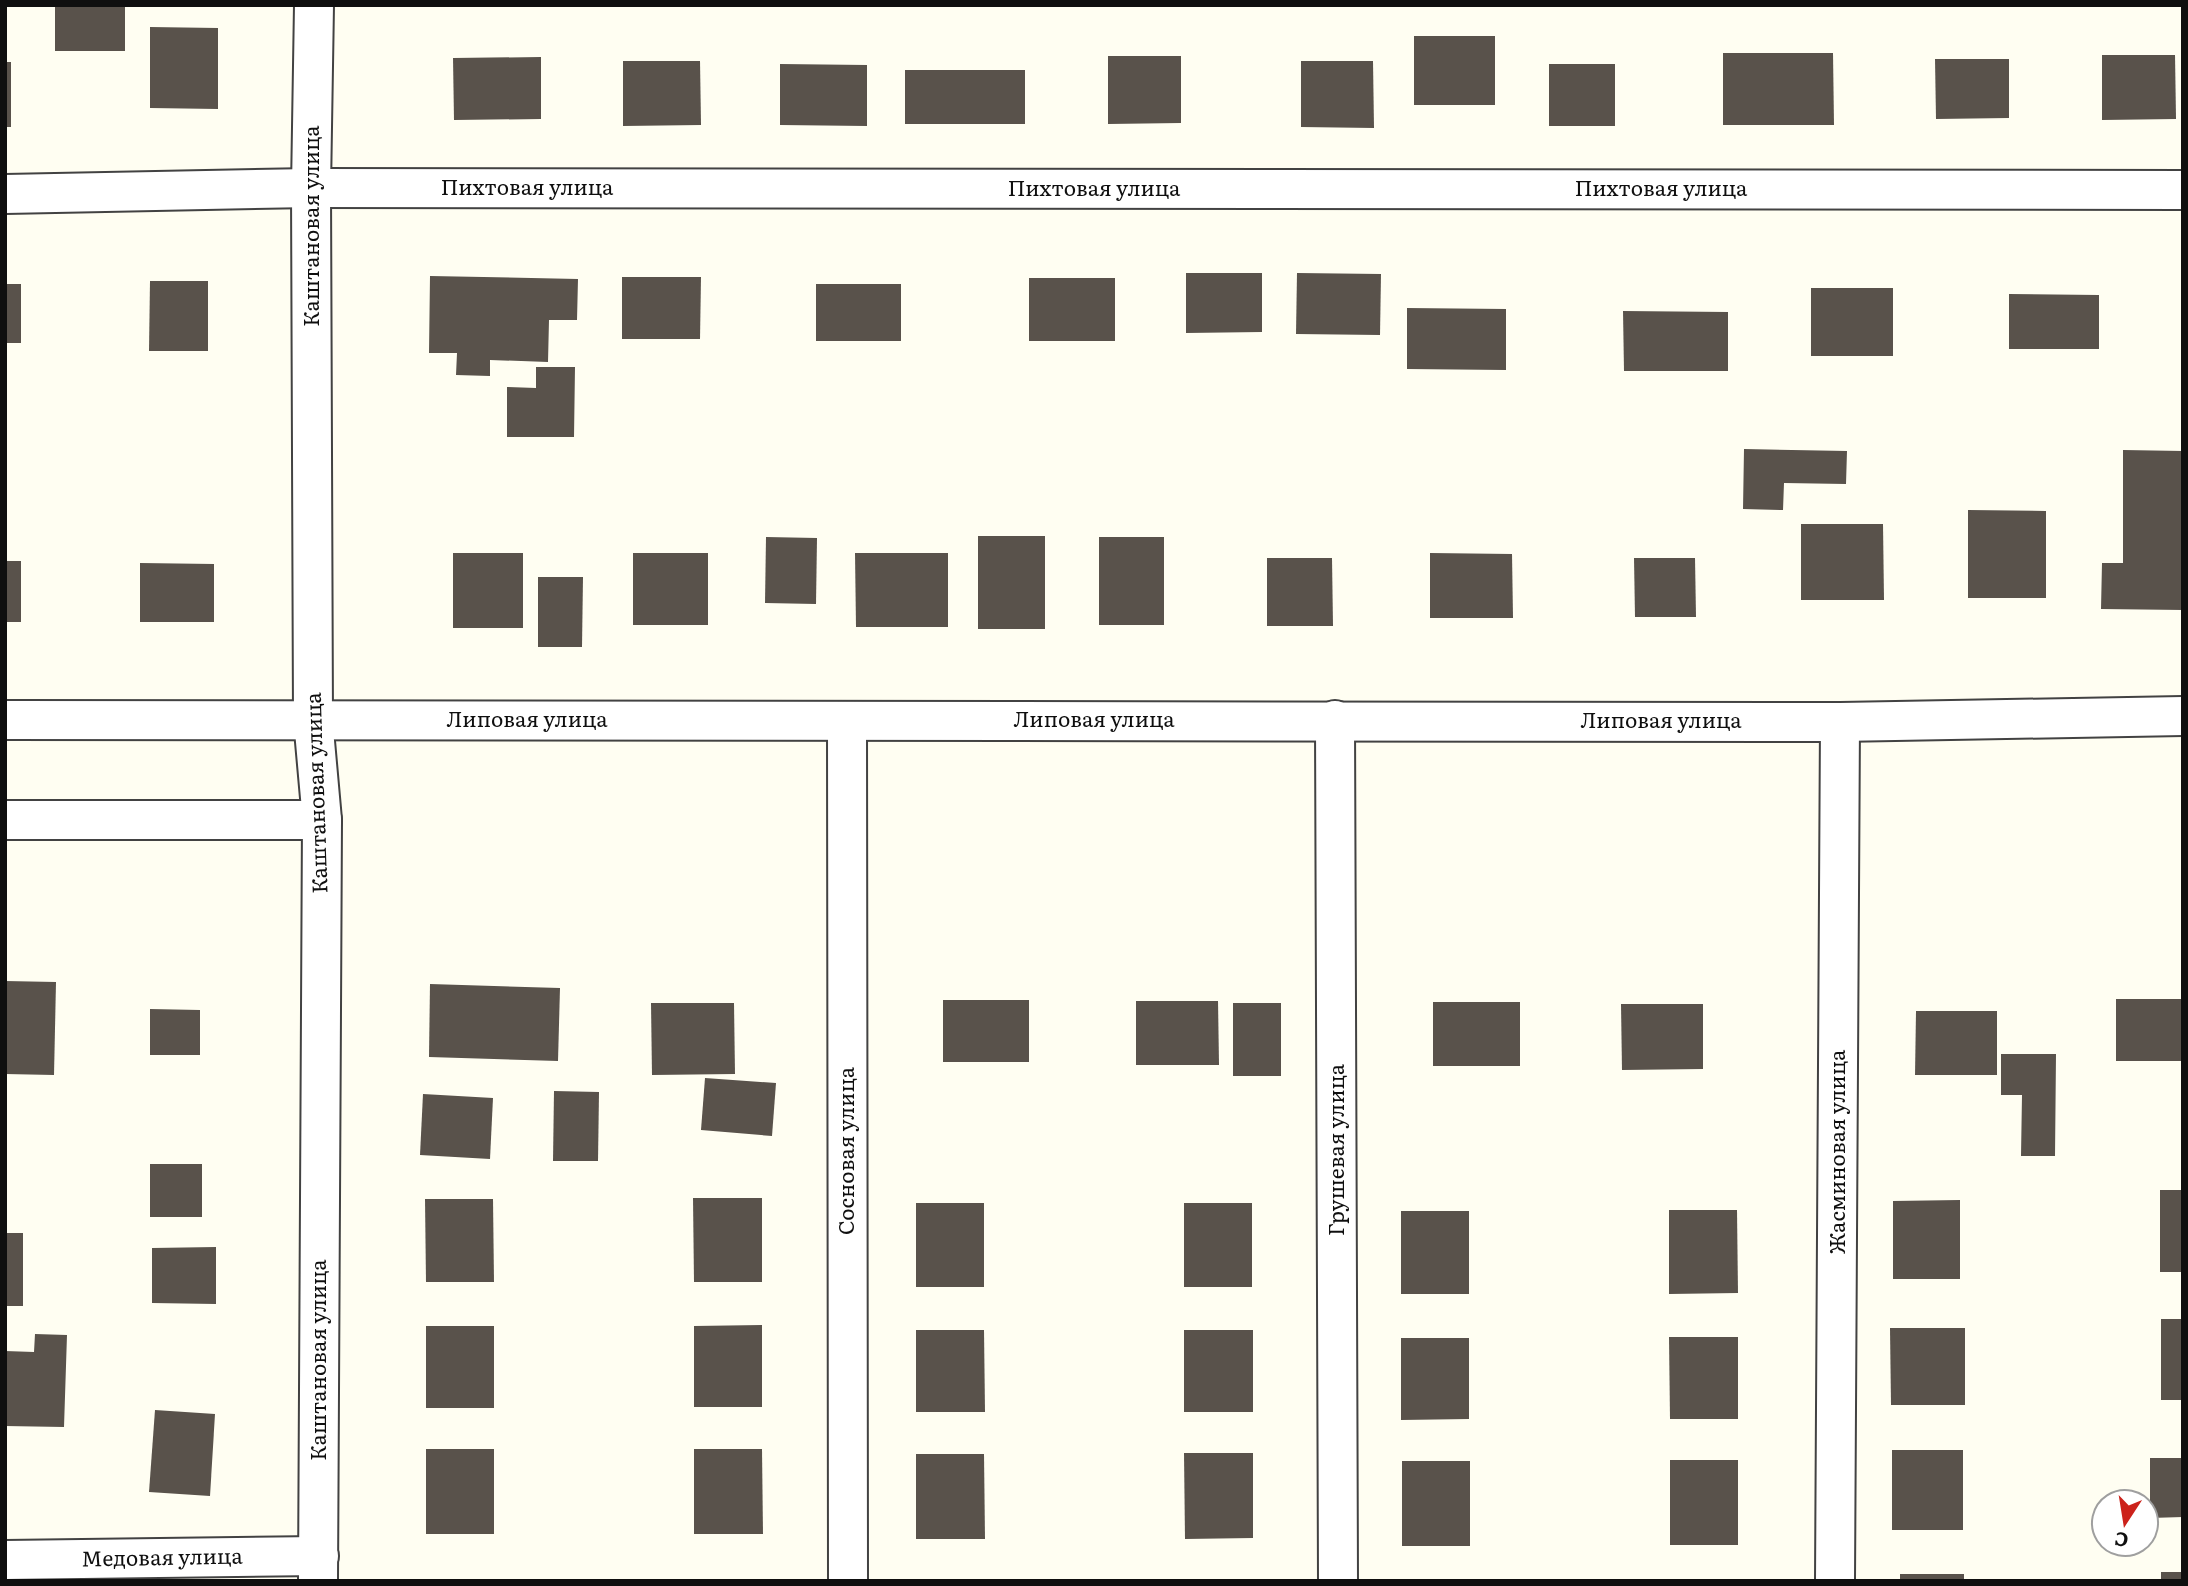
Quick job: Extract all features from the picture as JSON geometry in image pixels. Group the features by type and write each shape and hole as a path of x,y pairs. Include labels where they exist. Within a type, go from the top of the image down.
{"street":[{"name":"Каштановая улица","path":"314,5 311,188 313,719 322,820 318,1568"},
{"name":"Пихтовая улица","path":"5,194 311,188 2183,190"},
{"name":"Липовая улица","path":"5,720 1840,722 2183,716"},
{"name":"Грушевая улица","path":"1335,720 1338,1581"},
{"name":"Сосновая улица","path":"847,721 848,1581"},
{"name":"Жасминовая улица","path":"1835,1581 1840,722"},
{"path":"5,820 322,820"},
{"name":"Медовая улица","path":"5,1560 318,1568"}],"building":[{"path":"55,5 125,5 125,51 55,51"},
{"path":"150,27 218,28 218,109 150,108"},
{"path":"1414,36 1495,36 1495,105 1414,105"},
{"path":"1723,53 1833,53 1834,125 1723,125"},
{"path":"2102,55 2175,55 2176,119 2102,120"},
{"path":"1108,56 1181,56 1181,123 1108,124"},
{"path":"541,57 541,119 454,120 453,58"},
{"path":"1935,59 2009,59 2009,118 1936,119"},
{"path":"623,61 700,61 701,125 623,126"},
{"path":"1301,61 1373,61 1374,128 1301,127"},
{"path":"5,62 11,62 11,127 5,127"},
{"path":"780,64 867,65 867,126 780,125"},
{"path":"1549,64 1615,64 1615,126 1549,126"},
{"path":"905,70 1025,70 1025,124 905,124"},
{"path":"1186,273 1262,273 1262,332 1186,333"},
{"path":"1297,273 1381,274 1380,335 1296,334"},
{"path":"430,276 578,279 577,320 549,320 548,362 490,360 490,376 456,375 457,353 429,353"},
{"path":"622,277 701,277 700,339 622,339"},
{"path":"1029,278 1115,278 1115,341 1029,341"},
{"path":"150,281 208,281 208,351 149,351"},
{"path":"5,284 21,284 21,343 5,343"},
{"path":"816,284 901,284 901,341 816,341"},
{"path":"1811,288 1893,288 1893,356 1811,356"},
{"path":"2009,294 2099,295 2099,349 2009,349"},
{"path":"1407,308 1506,309 1506,370 1407,369"},
{"path":"1623,311 1728,312 1728,371 1624,371"},
{"path":"536,367 575,367 574,437 507,437 507,387 536,388"},
{"path":"1744,449 1847,451 1846,484 1784,483 1783,510 1743,509"},
{"path":"2123,450 2183,451 2183,610 2101,609 2102,563 2123,563"},
{"path":"1968,510 2046,511 2046,598 1968,598"},
{"path":"1801,524 1883,524 1884,600 1801,600"},
{"path":"978,536 1045,536 1045,629 978,629"},
{"path":"766,537 817,538 816,604 765,603"},
{"path":"1099,537 1164,537 1164,625 1099,625"},
{"path":"453,553 523,553 523,628 453,628"},
{"path":"633,553 708,553 708,625 633,625"},
{"path":"855,553 948,553 948,627 856,627"},
{"path":"1430,553 1512,554 1513,618 1430,618"},
{"path":"1267,558 1332,558 1333,626 1267,626"},
{"path":"1634,558 1695,558 1696,617 1635,617"},
{"path":"5,561 21,561 21,622 5,622"},
{"path":"140,563 214,564 214,622 140,622"},
{"path":"538,577 583,577 582,647 538,647"},
{"path":"5,981 56,982 54,1075 5,1074"},
{"path":"430,984 560,988 558,1061 429,1057"},
{"path":"2116,999 2183,999 2183,1061 2116,1061"},
{"path":"943,1000 1029,1000 1029,1062 943,1062"},
{"path":"1136,1001 1218,1001 1219,1065 1136,1065"},
{"path":"1433,1002 1520,1002 1520,1066 1433,1066"},
{"path":"651,1003 734,1003 735,1074 652,1075"},
{"path":"1233,1003 1281,1003 1281,1076 1233,1076"},
{"path":"1621,1004 1703,1004 1703,1069 1622,1070"},
{"path":"150,1009 200,1010 200,1055 150,1055"},
{"path":"1916,1011 1997,1011 1997,1075 1915,1075"},
{"path":"2001,1054 2056,1054 2055,1156 2021,1156 2022,1095 2001,1095"},
{"path":"705,1078 776,1083 772,1136 701,1130"},
{"path":"554,1091 599,1092 598,1161 553,1161"},
{"path":"423,1094 493,1098 490,1159 420,1155"},
{"path":"150,1164 202,1164 202,1217 150,1217"},
{"path":"2160,1190 2183,1190 2183,1272 2160,1272"},
{"path":"693,1198 762,1198 762,1282 694,1282"},
{"path":"425,1199 493,1199 494,1282 426,1282"},
{"path":"1960,1200 1960,1279 1893,1279 1893,1201"},
{"path":"916,1203 984,1203 984,1287 916,1287"},
{"path":"1184,1203 1252,1203 1252,1287 1184,1287"},
{"path":"1669,1210 1737,1210 1738,1293 1669,1294"},
{"path":"1401,1211 1469,1211 1469,1294 1401,1294"},
{"path":"5,1233 23,1233 23,1306 5,1306"},
{"path":"216,1247 216,1304 152,1303 152,1248"},
{"path":"2161,1319 2183,1319 2183,1400 2161,1400"},
{"path":"762,1325 762,1407 694,1407 694,1326"},
{"path":"426,1326 494,1326 494,1408 426,1408"},
{"path":"1890,1328 1965,1328 1965,1405 1891,1405"},
{"path":"916,1330 984,1330 985,1412 916,1412"},
{"path":"1184,1330 1253,1330 1253,1412 1184,1412"},
{"path":"35,1334 67,1335 64,1427 5,1426 5,1351 34,1352"},
{"path":"1669,1337 1738,1337 1738,1419 1670,1419"},
{"path":"1401,1338 1469,1338 1469,1419 1401,1420"},
{"path":"155,1410 215,1414 210,1496 149,1492"},
{"path":"426,1449 494,1449 494,1534 426,1534"},
{"path":"694,1449 762,1449 763,1534 694,1534"},
{"path":"1892,1450 1963,1450 1963,1530 1892,1530"},
{"path":"1184,1453 1253,1453 1253,1538 1185,1539"},
{"path":"916,1454 984,1454 985,1539 916,1539"},
{"path":"2150,1458 2183,1458 2183,1517 2160,1518 2160,1488 2150,1488"},
{"path":"1670,1460 1738,1460 1738,1545 1670,1545"},
{"path":"1402,1461 1470,1461 1470,1546 1402,1546"},
{"path":"2161,1572 2183,1572 2183,1581 2161,1581"},
{"path":"1900,1574 1964,1574 1964,1581 1900,1581"}]}
